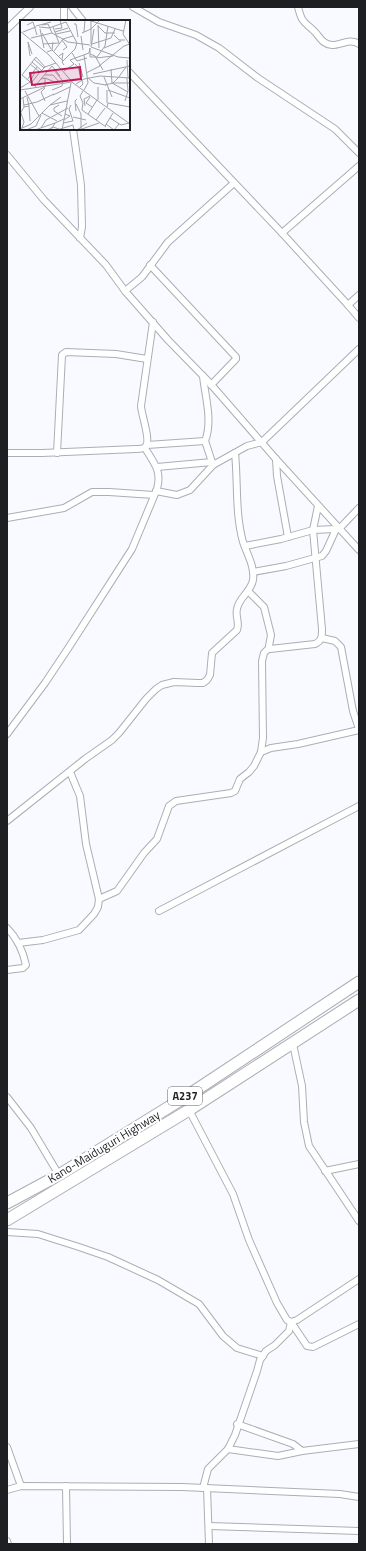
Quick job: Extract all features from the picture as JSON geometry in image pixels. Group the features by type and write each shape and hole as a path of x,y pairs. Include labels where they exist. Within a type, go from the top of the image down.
{"highway":[{"name":"Kano-Maiduguri Highway","path":"7,1203 59,1175 190,1094 359,982"},
{"name":"Kano-Maiduguri Highway","path":"7,1220 189,1110 359,1000"}],"street":[{"path":"7,29 30,7"},
{"path":"64,7 64,20"},
{"path":"72,7 82,20"},
{"path":"133,7 159,22 196,35 219,48 258,78 335,129 359,153"},
{"path":"298,7 301,18 306,25 326,44 333,45 351,42 359,44"},
{"path":"130,73 282,233 359,318"},
{"path":"73,130 81,185 82,227 80,238"},
{"path":"7,155 44,200 106,265 125,291 203,376 337,528 359,550"},
{"path":"282,233 359,166"},
{"path":"125,291 142,277 168,242 234,182"},
{"path":"150,265 236,357 211,385"},
{"path":"348,305 359,295"},
{"path":"7,734 45,683 132,549 155,493 159,481 157,467 146,447 146,429 141,406 153,322"},
{"path":"157,467 212,463 247,446 262,442 359,349"},
{"path":"57,453 62,355 66,352 93,353 147,359"},
{"path":"203,376 208,415 208,434 205,441 212,463"},
{"path":"7,453 57,453 136,449 205,441"},
{"path":"7,821 119,734 136,711 156,689 162,685 174,682 203,683 207,680 210,675 212,652 237,630 237,606 241,598 251,588 254,579 240,524 235,453"},
{"path":"276,460 277,476 288,536"},
{"path":"7,518 64,508 92,492 155,493 177,495 190,490 212,463"},
{"path":"269,648 274,649 315,644 322,638 313,530 318,506"},
{"path":"253,572 286,566 316,559 322,556 337,528 359,508"},
{"path":"245,546 313,530 337,528"},
{"path":"99,899 117,891 144,853 153,845 157,839 169,806 176,801 231,793 235,791 237,783 254,766 261,752 263,738 262,658 264,653 269,648 271,635 264,607 248,591"},
{"path":"261,752 271,748 298,744 359,730 353,711 341,647 335,641 322,638"},
{"path":"18,943 43,940 79,930 94,914 98,907 99,899 86,844 80,796 70,772"},
{"path":"159,911 359,806"},
{"path":"7,928 18,943 26,965 23,968 7,970"},
{"path":"293,1044 302,1086 304,1122 309,1146 359,1221"},
{"path":"7,1097 31,1128 59,1175"},
{"path":"189,1110 233,1194 249,1240 277,1303 287,1320 291,1322 307,1346 313,1347 359,1324"},
{"path":"325,1171 359,1164"},
{"path":"7,1232 38,1234 79,1246 108,1256 158,1280 199,1304 223,1336 237,1348 263,1356"},
{"path":"291,1322 297,1320 359,1279"},
{"path":"209,1544 209,1526 205,1488 208,1469 228,1449 235,1435 237,1424 260,1360 289,1331 291,1322"},
{"path":"237,1424 293,1444 302,1451"},
{"path":"228,1449 278,1456 302,1451 359,1444"},
{"path":"7,1447 21,1486"},
{"path":"7,1490 21,1486 205,1488 340,1494 359,1497"},
{"path":"66,1486 67,1544"},
{"path":"209,1526 359,1531"}]}
